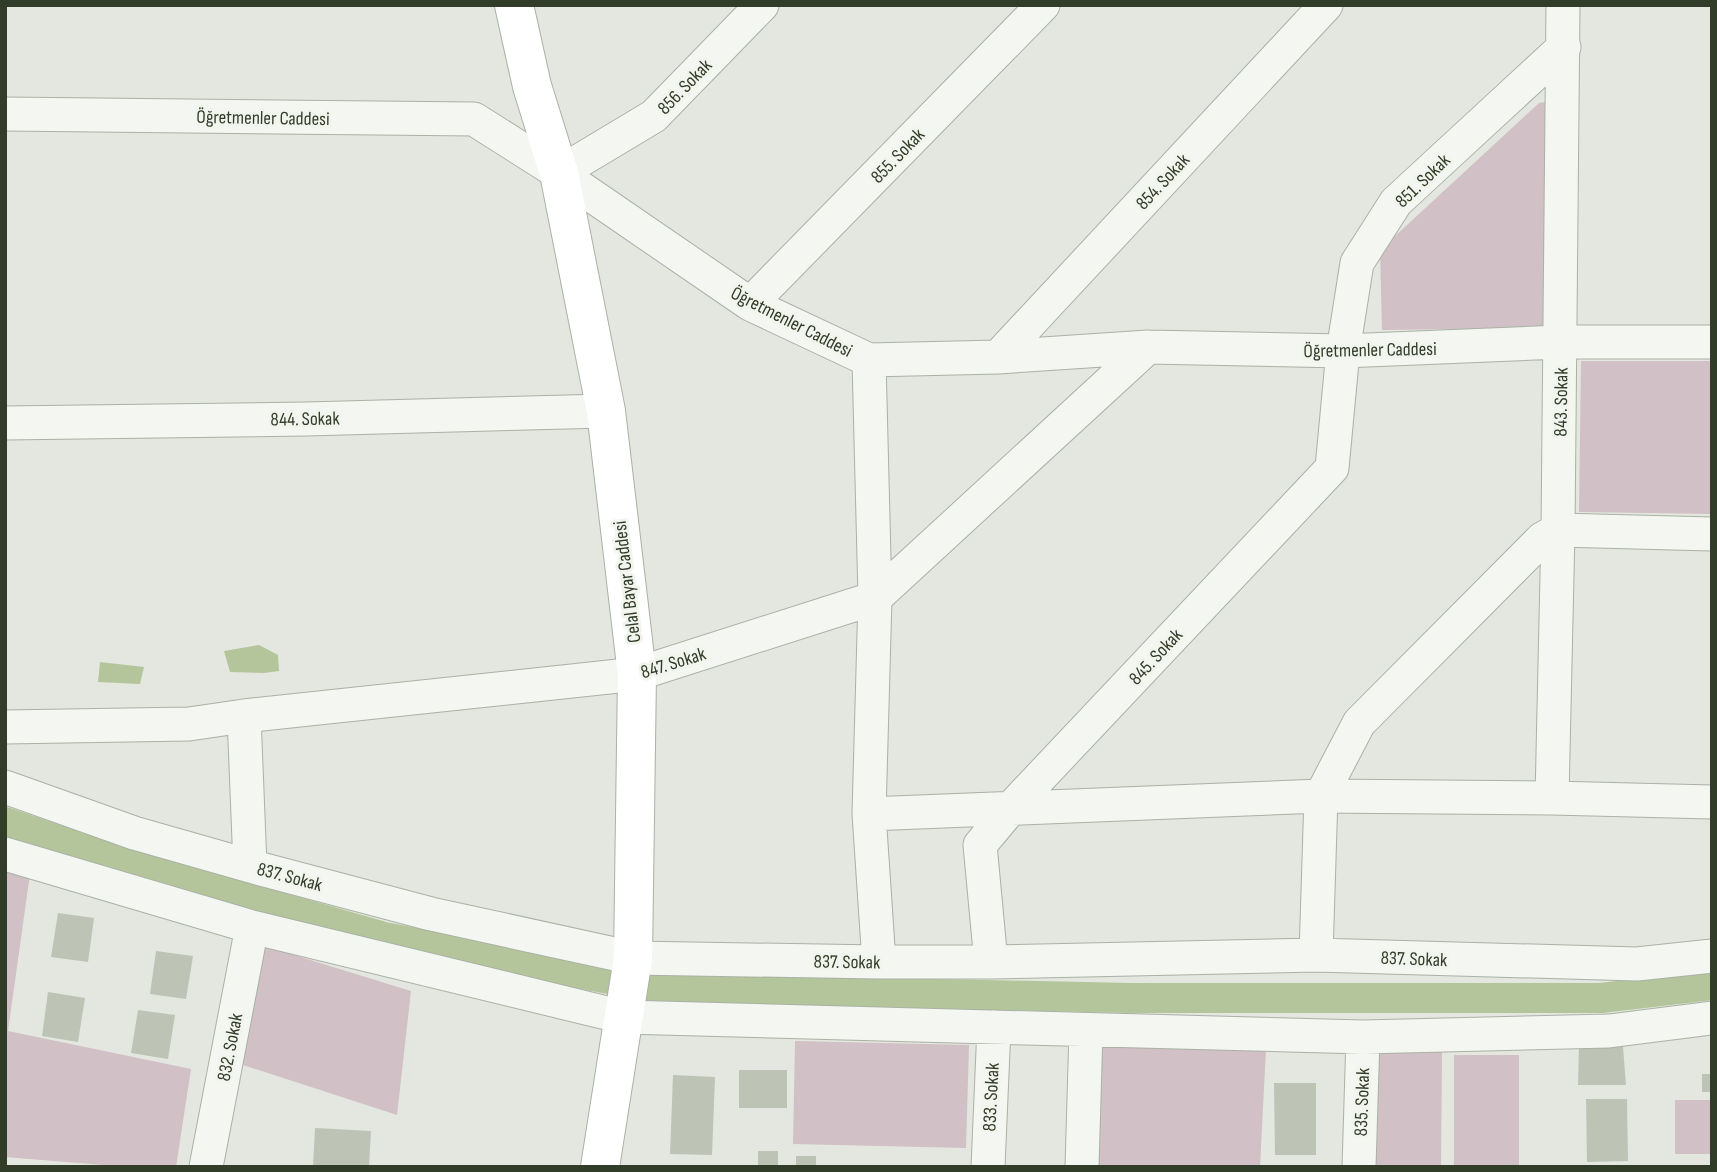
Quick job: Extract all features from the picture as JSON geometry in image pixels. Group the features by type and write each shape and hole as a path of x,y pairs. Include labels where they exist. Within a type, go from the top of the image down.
{"street":[{"name":"Celal Bayar Caddesi","path":"514,5 532,86 559,173 606,411 637,674 633,958 600,1167"},
{"name":"856. Sokak","path":"559,173 654,117 762,5"},
{"name":"855. Sokak","path":"750,304 1043,5"},
{"name":"854. Sokak","path":"998,357 1325,5"},
{"name":"843. Sokak","path":"1552,798 1558,530 1563,5"},
{"name":"851. Sokak","path":"1343,351 1357,264 1396,202 1564,47"},
{"name":"Öğretmenler Caddesi","path":"5,114 474,119 559,173 750,304 869,360 998,357 1148,347 1343,351 1560,342 1712,342"},
{"name":"847. Sokak","path":"5,727 190,724 637,674 875,598 1148,347"},
{"name":"845. Sokak","path":"992,962 980,845 1011,808 1332,468 1343,351"},
{"path":"869,360 875,598 869,814 879,962"},
{"name":"844. Sokak","path":"5,423 606,411"},
{"path":"1315,955 1321,796 1359,723 1542,539 1558,530 1712,534"},
{"path":"244,716 250,866"},
{"name":"837. Sokak","path":"5,787 134,833 250,866 431,914 633,958 992,962 1315,955 1637,964 1712,956"},
{"path":"869,814 1321,796 1712,802"},
{"path":"5,854 252,927 623,1017 1363,1037 1609,1031 1712,1018"},
{"name":"832. Sokak","path":"206,1167 252,927"},
{"name":"833. Sokak","path":"988,1167 994,1027"},
{"path":"1082,1167 1086,1030"},
{"name":"835. Sokak","path":"1359,1167 1363,1037"}],"shaded area":[{"path":"1557,100 1547,328 1382,330 1380,250 1539,103"},
{"path":"1581,361 1712,361 1712,514 1579,512"},
{"path":"259,645 278,655 279,671 230,672 224,651"},
{"path":"100,662 144,667 140,684 98,682"},
{"path":"5,866 30,874 8,1031 191,1069 176,1167 127,1167 5,1157"},
{"path":"265,946 411,991 397,1115 240,1064"},
{"path":"795,1041 969,1045 966,1148 793,1144"},
{"path":"1098,1041 1266,1049 1260,1167 1092,1167"},
{"path":"1377,1051 1442,1052 1441,1167 1376,1167"},
{"path":"1454,1055 1519,1055 1519,1167 1454,1167"},
{"path":"1675,1100 1712,1100 1712,1154 1675,1154"}],"building":[{"path":"58,913 94,918 88,962 51,957"},
{"path":"156,951 193,956 186,999 150,994"},
{"path":"48,992 85,998 78,1042 42,1036"},
{"path":"138,1010 175,1015 168,1059 131,1053"},
{"path":"1579,1045 1623,1047 1626,1085 1578,1085"},
{"path":"739,1070 787,1070 787,1108 739,1108"},
{"path":"1702,1074 1712,1074 1712,1092 1702,1092"},
{"path":"673,1075 715,1077 712,1155 670,1154"},
{"path":"1274,1083 1316,1083 1316,1155 1275,1155"},
{"path":"1586,1099 1627,1099 1628,1161 1587,1162"},
{"path":"315,1128 371,1131 369,1167 313,1167"},
{"path":"758,1151 778,1151 778,1167 758,1167"},
{"path":"796,1156 816,1156 816,1167 796,1167"}],"waterway":[{"path":"5,822 117,860 384,937 657,988 1130,998 1601,998 1712,985"}]}
